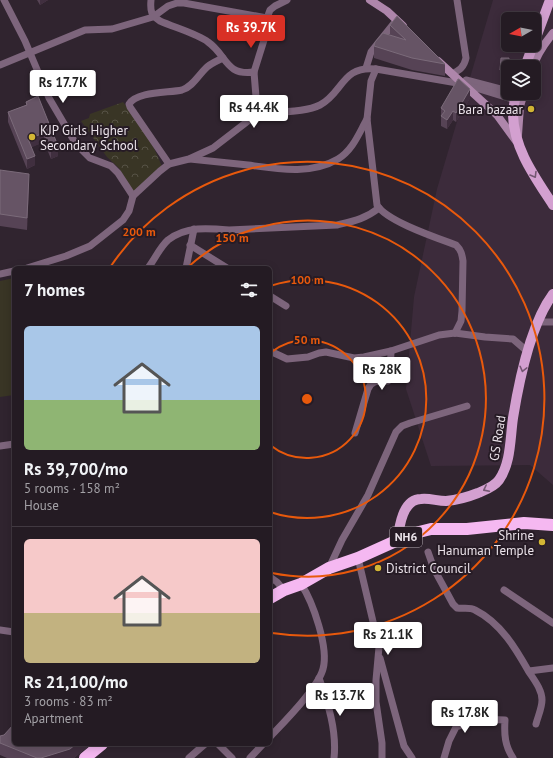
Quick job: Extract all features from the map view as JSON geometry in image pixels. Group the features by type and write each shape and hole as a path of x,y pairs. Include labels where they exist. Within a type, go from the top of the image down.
{"highway":[{"name":"NH6","path":"272,597 284,590 301,584 329,568 358,558 419,532 431,529 466,529 524,523 553,526"},
{"path":"85,758 100,746"}],"main road":[{"path":"541,25 550,0"},
{"path":"514,100 513,114 518,143 529,165 553,205"},
{"name":"GS Road","path":"398,540 399,524 409,504 414,500 456,500 488,488 498,482 506,468 518,387 533,333 553,294"}],"street":[{"path":"4,0 30,52 49,98 76,144 90,158 111,166 118,173 133,196"},
{"path":"151,0 150,11 153,17 209,42 235,70 246,73 254,72"},
{"path":"262,112 256,97 254,72 265,37 267,18 270,10 287,0"},
{"path":"370,0 397,20 412,34"},
{"path":"454,76 465,64 466,58 457,0"},
{"path":"0,66 85,30 112,29 153,17 168,6 177,3 267,18"},
{"path":"366,68 371,52 397,20"},
{"path":"535,60 545,43 553,34"},
{"path":"433,55 497,115 518,143"},
{"path":"170,164 129,104 131,101 144,95 185,89 199,78 205,69 223,58"},
{"path":"34,266 66,256 90,246 124,220 129,211 133,196 170,164 189,159 213,148 257,114 262,112 313,108 320,105 327,101 348,77 357,71 366,68 376,69 501,92"},
{"path":"376,69 371,82 367,119 375,198 378,208 384,214 460,248 463,261 462,310 461,321 455,333"},
{"path":"454,76 501,89"},
{"path":"518,143 520,106 522,100"},
{"path":"189,159 289,170 316,167 328,164 347,152 354,143 367,119"},
{"path":"149,266 168,240 178,234 194,229 214,228 229,230 332,225 353,222 364,218 378,208"},
{"path":"186,266 194,229"},
{"path":"190,245 224,266"},
{"path":"0,274 12,271"},
{"path":"272,297 286,306"},
{"path":"538,322 553,322"},
{"path":"272,352 288,358 298,359 326,352 354,358 364,357 391,351 439,335 455,333 513,339 528,352"},
{"path":"355,433 366,395 371,384 373,382 388,381 390,379 391,351"},
{"path":"329,568 342,540 368,495 396,432 402,426 410,423 467,406"},
{"path":"0,446 12,444"},
{"path":"428,552 434,569 453,604 460,609 470,608 475,610 495,625 510,640 523,660 539,688 542,700 542,707 536,724"},
{"path":"358,558 379,647 376,702 382,743 382,758"},
{"path":"272,578 284,590"},
{"path":"272,735 298,706 324,669 324,656 320,627 308,595 301,584"},
{"path":"504,590 553,623"},
{"path":"0,630 12,632"},
{"path":"379,654 404,746 412,758"},
{"path":"529,671 553,668"},
{"path":"319,678 324,690 334,732 336,744 334,758"},
{"path":"444,758 456,727 480,718 505,720 506,746 513,758"},
{"path":"189,758 203,746"},
{"path":"220,746 232,758"},
{"path":"250,758 261,746"}],"shaded area":[{"path":"493,0 553,0 553,485 530,465 431,466 406,389 414,297 437,189"}],"green space":[{"path":"123,102 150,141 162,167 133,192 119,168 107,157 81,121 89,118 90,114"},
{"path":"12,278 12,395 0,397 0,281"}],"building":[{"path":"397,16 445,64 412,58 374,46 375,42 383,33 406,40 390,25"},
{"path":"501,58 509,58 509,60 501,60 500,70"},
{"path":"458,79 470,89 456,113 453,111 447,120 441,116 445,111 441,108"},
{"path":"38,96 58,146 51,149 44,133 28,139 35,156 27,159 8,112 27,105 26,102"},
{"path":"0,170 29,174 27,218 0,214"},
{"path":"12,726 12,746 74,746 70,749 37,758 0,743 0,736 4,735"}],"place":[{"name":"Bara bazaar","path":"531,109"},
{"name":"KJP Girls Higher Secondary School","path":"32,137"},
{"name":"Shrine Hanuman Temple","path":"542,542"},
{"name":"District Council","path":"378,568"}]}
